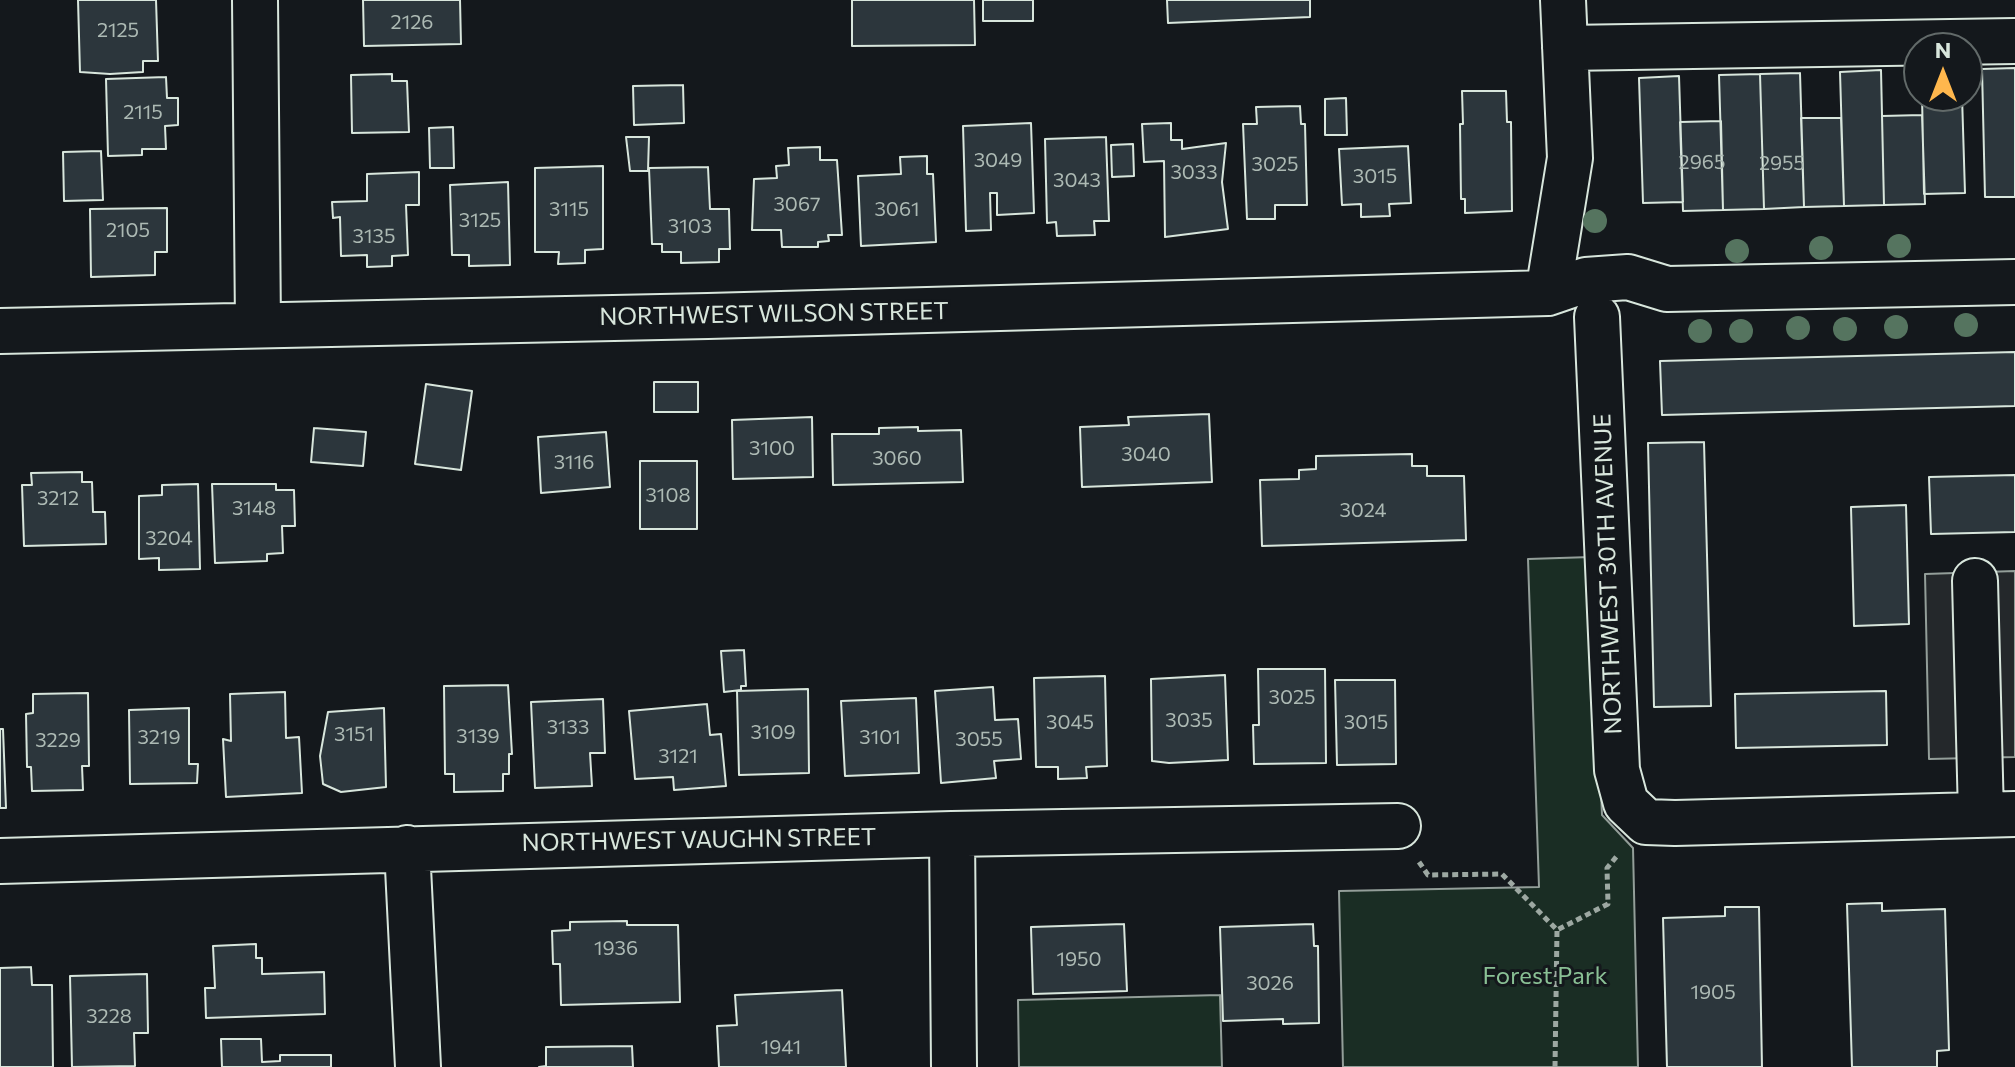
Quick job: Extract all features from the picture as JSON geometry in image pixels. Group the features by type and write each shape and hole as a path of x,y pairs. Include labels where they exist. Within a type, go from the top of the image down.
{"street":[{"path":"255,0 258,325"},
{"path":"1548,293 1570,158 1563,0"},
{"path":"1565,48 2015,41"},
{"name":"NORTHWEST WILSON STREET","path":"0,331 1548,293 1586,280 1628,277 1667,289 2015,282"},
{"path":"1597,317 1629,317 1667,289"},
{"name":"NORTHWEST WILSON STREET","path":"1548,293 1597,317"},
{"name":"NORTHWEST 30TH AVENUE","path":"1597,317 1617,770 1626,803 1646,822"},
{"path":"1646,822 1998,814 1975,581"},
{"name":"NORTHWEST VAUGHN STREET","path":"0,861 952,834 1398,826"},
{"path":"952,834 954,1067"},
{"path":"407,848 418,1067"}],"path":[{"path":"1557,930 1608,904 1607,868 1646,822"},
{"path":"1398,826 1428,875 1502,874 1557,930 1555,1067"}],"green space":[{"name":"Forest Park","path":"1591,557 1602,815 1633,848 1638,1067 1343,1067 1339,891 1539,887 1528,559"},
{"path":"1220,995 1222,1067 1019,1067 1018,1000"}],"shaded area":[{"path":"2015,571 2015,757 1929,759 1925,574"}],"building":[{"path":"78,0 156,0 158,61 143,61 143,72 80,72"},
{"path":"363,0 460,0 461,44 364,46"},
{"path":"852,0 974,0 975,45 852,46"},
{"path":"983,0 1033,0 1033,21 983,21"},
{"path":"1167,0 1310,0 1310,17 1168,23"},
{"path":"2015,68 2015,197 1985,197 1983,69"},
{"path":"1881,70 1884,205 1844,206 1840,72"},
{"path":"1800,73 1804,207 1764,209 1760,74"},
{"path":"392,74 392,81 407,81 409,132 352,133 351,75"},
{"path":"1760,74 1764,209 1723,210 1719,75"},
{"path":"1679,76 1683,202 1643,203 1639,78"},
{"path":"166,77 167,98 178,98 178,125 165,126 166,149 142,149 142,155 108,156 106,79"},
{"path":"683,85 684,123 634,125 633,86"},
{"path":"1462,91 1506,91 1507,122 1511,122 1512,211 1465,213 1465,199 1461,199"},
{"path":"1346,98 1347,135 1325,135 1325,99"},
{"path":"1300,106 1301,124 1305,124 1307,205 1275,205 1275,219 1247,219 1243,124 1257,124 1256,107"},
{"path":"1922,112 1962,112 1965,193 1924,194"},
{"path":"1922,115 1925,204 1884,205 1882,116"},
{"path":"1801,118 1841,118 1844,206 1804,207"},
{"path":"1721,121 1723,210 1683,211 1680,122"},
{"path":"1031,123 1034,213 997,215 997,193 990,193 991,230 966,231 963,126"},
{"path":"1171,123 1171,140 1182,140 1182,149 1226,143 1222,182 1228,229 1165,237 1164,161 1144,162 1142,124"},
{"path":"453,127 454,168 430,168 429,128"},
{"path":"626,137 649,137 648,171 630,171"},
{"path":"1106,137 1109,221 1094,221 1095,235 1057,236 1056,222 1047,223 1045,139"},
{"path":"1133,144 1134,176 1112,177 1111,145"},
{"path":"1408,146 1411,203 1389,204 1390,216 1361,217 1361,204 1342,205 1339,149"},
{"path":"820,147 820,160 837,160 842,235 828,235 829,241 818,242 818,247 782,247 781,230 752,230 754,179 777,178 776,166 789,165 788,148"},
{"path":"101,151 103,200 64,201 63,152"},
{"path":"927,156 927,174 933,174 936,242 861,246 858,176 901,174 900,157"},
{"path":"603,166 603,249 585,250 585,263 558,264 559,252 535,252 535,168"},
{"path":"708,167 710,209 729,209 730,249 719,249 719,262 681,263 681,252 662,252 662,244 652,244 649,168"},
{"path":"419,172 419,205 406,205 408,255 392,256 392,266 367,267 367,255 341,256 340,217 333,218 332,202 367,201 367,174"},
{"path":"508,182 510,265 469,266 469,255 452,255 450,185"},
{"path":"167,208 167,252 155,252 155,275 91,277 90,209"},
{"path":"2015,352 2015,406 1662,415 1660,361"},
{"path":"654,382 698,382 698,412 654,412"},
{"path":"426,384 472,391 461,470 415,464"},
{"path":"1209,414 1212,482 1082,487 1080,427 1129,425 1128,417"},
{"path":"812,417 813,477 733,479 732,420"},
{"path":"918,427 918,431 961,430 963,482 833,485 832,434 879,434 879,428"},
{"path":"314,428 366,432 363,466 311,462"},
{"path":"606,432 610,487 541,493 538,437"},
{"path":"1704,442 1711,706 1654,707 1648,443"},
{"path":"1412,454 1412,466 1427,466 1427,476 1464,476 1466,540 1262,546 1260,480 1299,479 1299,470 1316,469 1316,456"},
{"path":"640,461 697,461 697,529 640,529"},
{"path":"82,472 82,482 92,482 93,512 105,512 106,544 24,546 22,485 32,485 31,473"},
{"path":"2015,475 2015,532 1931,534 1929,477"},
{"path":"198,484 200,569 159,570 159,558 139,559 139,496 162,495 162,485"},
{"path":"212,484 276,484 276,490 294,490 295,526 282,526 283,553 267,554 267,561 215,563"},
{"path":"1906,505 1909,624 1854,626 1851,507"},
{"path":"744,650 746,686 741,686 741,690 724,692 721,651"},
{"path":"1258,669 1325,669 1326,763 1254,764 1253,725 1259,725"},
{"path":"1225,675 1228,760 1152,761 1151,679"},
{"path":"1105,676 1107,766 1086,767 1087,778 1058,779 1058,767 1036,767 1034,678"},
{"path":"1335,680 1395,680 1396,764 1337,765"},
{"path":"508,685 512,754 509,754 509,774 503,774 503,791 454,792 454,774 445,774 444,686"},
{"path":"993,687 995,720 1018,719 1021,759 994,761 996,778 941,783 935,691"},
{"path":"808,689 809,773 739,775 737,691"},
{"path":"1886,691 1887,745 1736,748 1735,694"},
{"path":"285,692 286,738 299,737 302,793 226,797 223,739 231,741 230,694"},
{"path":"88,693 89,766 82,766 83,790 32,791 31,767 27,767 26,714 33,713 33,694"},
{"path":"916,698 919,773 845,776 841,701"},
{"path":"603,699 605,753 590,753 592,786 535,788 531,702"},
{"path":"707,704 710,735 721,734 726,786 674,790 673,777 635,779 629,711"},
{"path":"189,708 189,764 198,764 197,783 130,784 129,710"},
{"path":"384,708 386,787 341,792 323,784 320,756 328,712"},
{"path":"0,729 3,729 6,808 0,808"},
{"path":"1882,903 1882,911 1945,909 1949,1050 1937,1051 1937,1067 1852,1067 1847,904"},
{"path":"1725,907 1759,907 1762,1067 1667,1067 1663,918 1725,916"},
{"path":"627,921 627,925 678,925 680,1002 561,1005 560,964 553,964 552,931 570,930 570,922"},
{"path":"1124,924 1127,991 1033,994 1031,927"},
{"path":"1313,924 1314,946 1318,946 1319,1023 1283,1024 1283,1019 1223,1021 1220,927"},
{"path":"256,944 256,958 262,958 262,974 324,972 325,1014 206,1018 205,988 215,988 213,946"},
{"path":"31,967 32,985 52,985 53,1067 0,1067 0,968"},
{"path":"147,974 148,1033 134,1033 135,1066 72,1067 70,976"},
{"path":"842,990 846,1067 719,1067 717,1026 737,1025 735,995"},
{"path":"221,1039 261,1039 262,1062 280,1061 280,1055 331,1055 331,1067 222,1067"},
{"path":"632,1046 633,1067 539,1067 546,1066 546,1047"}]}
